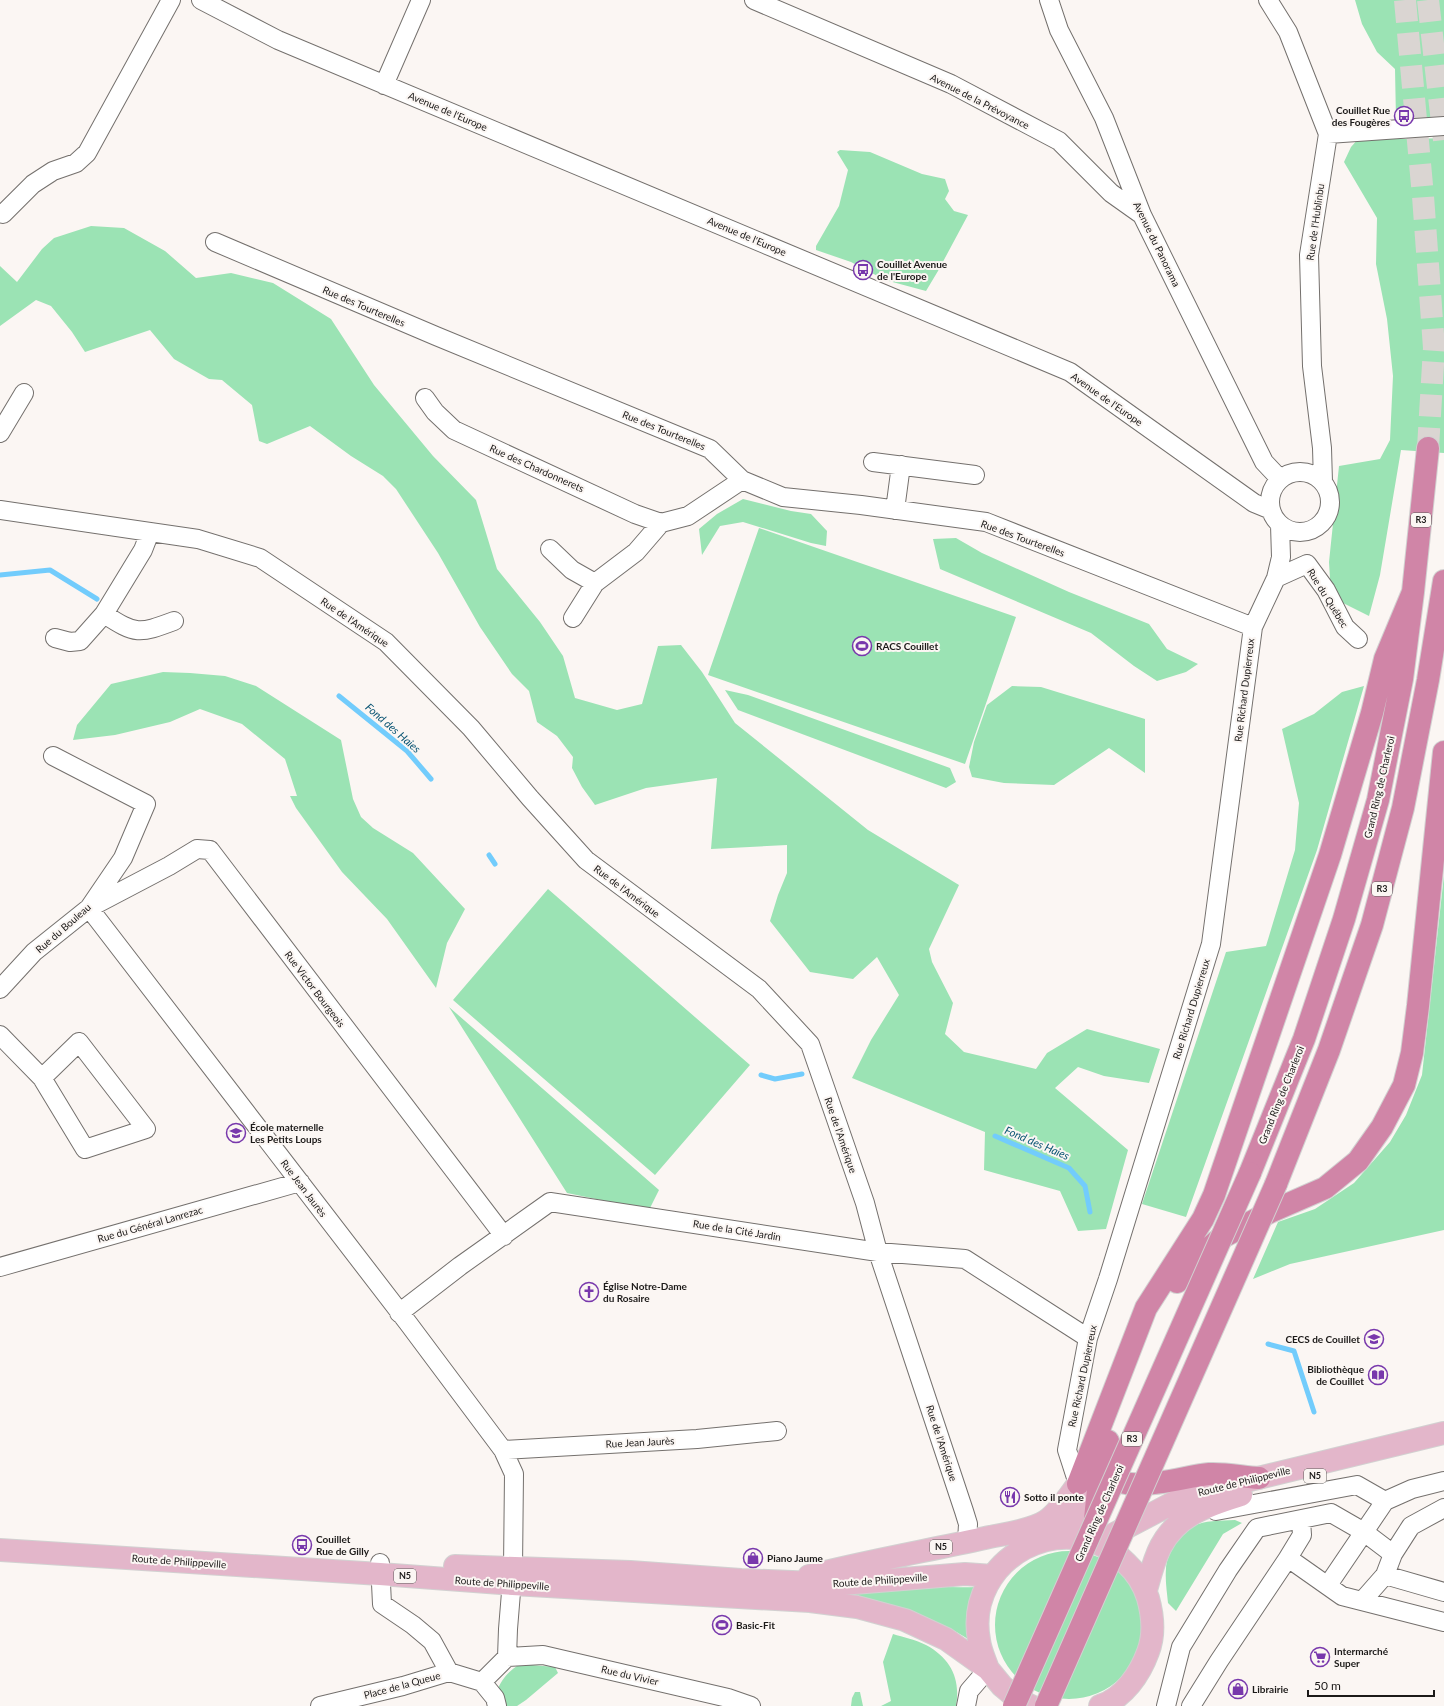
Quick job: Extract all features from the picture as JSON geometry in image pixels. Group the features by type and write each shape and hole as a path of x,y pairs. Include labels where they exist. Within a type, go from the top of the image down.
{"highway":[{"name":"Grand Ring de Charleroi","path":"1019,1705 1250,1172 1304,1039 1344,919 1378,800 1402,679 1413,592 1428,448"},
{"name":"R3","path":"1046,1706 1276,1184 1329,1050 1372,926 1403,808 1428,680 1444,582"},
{"path":"1078,1484 1146,1308 1199,1224 1214,1195 1330,855 1372,713 1385,659 1413,592"},
{"path":"1098,1544 1095,1512 1101,1460 1148,1332 1171,1290 1188,1266 1221,1238 1270,1212 1325,1188 1358,1161 1382,1127 1404,1085 1412,1053 1418,1006 1444,752"},
{"path":"1101,1460 1104,1469 1110,1476 1126,1484 1169,1481 1209,1474 1259,1478"}],"main road":[{"name":"Route de Philippeville","path":"1098,1544 1122,1529 1188,1495 1444,1433"},
{"name":"Route de Philippeville","path":"1146,1590 1160,1548 1166,1537 1189,1515 1218,1502 1241,1495 1444,1447"},
{"name":"N5","path":"788,1581 841,1568 1028,1528 1047,1520 1078,1484"},
{"path":"1028,1528 1056,1538 1074,1515 1078,1484"},
{"name":"Route de Philippeville","path":"988,1669 979,1640 978,1618 982,1596 993,1576 1012,1556 1036,1542 1056,1538 1080,1538 1098,1544 1119,1556 1135,1571 1146,1590 1153,1616 1152,1642 1142,1668 1127,1697 1100,1706"},
{"name":"Route de Philippeville","path":"0,1541 513,1576 802,1600 857,1607 905,1620 946,1639 988,1669 1019,1705"},
{"name":"Route de Philippeville","path":"0,1550 380,1568"},
{"name":"Route de Philippeville","path":"513,1576 630,1572 741,1580 841,1584 965,1574 993,1576"}],"street":[{"path":"3,214 33,184 53,171 76,163 87,153 171,0"},
{"name":"Avenue de l'Europe","path":"201,0 278,40 1070,372 1254,503 1271,510"},
{"path":"384,85 421,0"},
{"name":"Avenue de la Prévoyance","path":"754,0 950,84 1059,141 1111,193 1142,215"},
{"name":"Avenue du Panorama","path":"1049,0 1059,30 1104,118 1142,215 1264,462 1280,479"},
{"path":"1268,0 1288,32 1328,134 1444,126"},
{"name":"Rue de l'Hublinbu","path":"1323,482 1322,448 1312,366 1309,255 1328,134"},
{"name":"Rue des Tourterelles","path":"215,242 436,336 710,449 742,480 783,497 986,522 1252,627"},
{"path":"0,433 24,393"},
{"name":"Rue des Chardonnerets","path":"425,398 434,412 454,430 635,514 661,523"},
{"path":"873,462 975,475"},
{"path":"895,510 902,465"},
{"path":"1305,472 1316,476 1323,482 1329,492 1330,508 1328,515 1315,528 1304,532 1294,532 1280,525 1274,518 1271,510 1270,499 1272,489 1280,479 1288,474 1305,472"},
{"path":"573,618 595,583 636,552 661,523 688,516 742,480"},
{"name":"Rue de l'Amérique","path":"0,510 198,539 260,558 386,642 472,728 530,798 586,860 759,989 810,1044 865,1203 878,1252 964,1511 968,1524 967,1542"},
{"name":"Rue Richard Dupierreux","path":"1078,1484 1067,1450 1088,1338 1108,1279 1211,944 1252,627 1276,578 1281,557 1280,525"},
{"path":"55,638 70,642 80,641 104,614 143,550 150,532"},
{"path":"550,549 572,570 595,583"},
{"name":"Rue du Québec","path":"1276,578 1307,564 1326,590 1345,627 1358,639"},
{"path":"104,614 123,627 134,631 151,629 174,621"},
{"name":"Rue du Bouleau","path":"0,989 34,952 89,908 122,858 146,804 53,756"},
{"name":"Rue Victor Bourgeois","path":"89,908 170,866 197,849 210,850 504,1236"},
{"name":"Rue Jean Jaurès","path":"89,908 300,1182 503,1450 514,1474 513,1576"},
{"path":"0,1035 42,1078 85,1149 146,1129 79,1042 42,1078"},
{"name":"Rue du Général Lanrezac","path":"0,1267 300,1182"},
{"name":"Rue de la Cité Jardin","path":"399,1313 460,1266 550,1202 878,1252 965,1259 1088,1338"},
{"name":"Rue Jean Jaurès","path":"503,1450 697,1439 777,1432"},
{"path":"1189,1515 1254,1505 1358,1485 1385,1500"},
{"path":"1328,1585 1385,1500 1412,1489 1440,1487"},
{"path":"1363,1600 1385,1575 1392,1554 1411,1526 1444,1508"},
{"path":"1166,1706 1181,1647 1228,1570 1257,1528 1331,1513 1364,1532 1392,1554"},
{"path":"1191,1706 1302,1535 1301,1520"},
{"path":"1288,1558 1342,1596 1363,1600 1444,1622"},
{"name":"Place de la Queue","path":"380,1568 382,1604 413,1625 432,1641 449,1672"},
{"path":"1385,1575 1444,1592"},
{"path":"496,1706 495,1698 482,1682 507,1657 513,1576"},
{"name":"Rue du Vivier","path":"507,1657 543,1655 728,1698 751,1706"},
{"path":"966,1706 969,1691 988,1669"},
{"name":"Place de la Queue","path":"331,1705 449,1672 482,1682"}],"green space":[{"path":"1355,0 1444,0 1444,117 1396,120 1395,69 1377,52 1362,24"},
{"path":"1359,138 1444,138 1444,453 1401,450 1380,575 1369,616 1337,600 1330,579 1329,562 1339,466 1380,459 1390,440 1393,376 1387,319 1376,264 1377,218 1344,162 1351,147"},
{"path":"840,150 870,152 922,174 945,179 949,191 945,199 954,211 968,215 926,291 885,280 851,262 816,250 816,246 839,206 848,170 837,152"},
{"path":"91,226 124,228 165,251 196,278 231,273 273,283 331,319 374,385 433,456 476,500 497,569 540,622 563,656 575,698 617,710 642,704 658,646 681,645 702,672 735,723 868,830 959,885 929,949 932,962 953,1003 945,1034 964,1052 1036,1069 1047,1053 1087,1029 1160,1049 1149,1083 1104,1076 1078,1067 1055,1088 1128,1150 1106,1229 1078,1231 1060,1191 984,1170 985,1132 852,1078 871,1040 899,995 877,957 853,979 810,972 770,921 787,873 787,845 711,849 717,778 646,788 595,805 582,787 572,768 573,757 557,736 537,722 529,691 512,674 480,627 438,553 396,489 383,476 351,456 310,426 267,444 259,441 252,405 222,380 209,379 174,359 150,330 85,352 72,332 51,306 36,300 0,326 0,266 17,282 42,249 54,238"},
{"path":"743,499 791,511 811,514 827,531 826,546 811,543 743,522 720,526 702,555 699,529 717,514"},
{"name":"RACS Couillet","path":"759,528 1016,617 965,764 708,675"},
{"path":"956,538 982,553 1069,592 1149,624 1167,649 1198,664 1186,672 1157,681 1134,666 1091,633 940,569 933,539"},
{"path":"163,672 225,676 256,686 341,740 353,799 361,817 373,828 413,853 465,909 447,943 436,988 387,919 342,872 296,808 290,796 297,796 285,759 242,724 200,709 170,722 115,735 73,740 77,725 111,684"},
{"path":"1012,686 1041,687 1145,719 1145,773 1109,748 1054,785 1004,783 972,777 969,767 974,742 987,705"},
{"path":"1364,686 1317,850 1186,1217 1142,1204 1226,952 1266,946 1295,850 1299,803 1282,729 1314,714 1342,692"},
{"path":"725,690 748,695 950,768 956,782 946,788 738,710"},
{"path":"1444,875 1444,1230 1290,1264 1253,1279 1278,1222 1315,1209 1354,1183 1390,1142 1406,1115 1422,1075"},
{"path":"548,889 750,1065 655,1175 453,1000"},
{"path":"449,1007 659,1190 649,1210 567,1193"},
{"path":"1235,1520 1242,1523 1223,1534 1176,1611 1168,1603 1166,1586 1168,1557 1174,1546 1180,1537 1192,1527 1208,1522"},
{"path":"1076,1551 1097,1556 1110,1563 1126,1578 1138,1597 1142,1611 1142,1639 1138,1653 1131,1666 1116,1682 1110,1687 1091,1696 1076,1699 1062,1699 1041,1694 1028,1687 1007,1666 1000,1653 996,1639 995,1618 1000,1597 1007,1584 1028,1563 1041,1556 1055,1552"},
{"path":"978,1587 971,1641 957,1632 927,1618 897,1608 849,1596 864,1592 897,1588"},
{"path":"893,1634 926,1645 942,1656 952,1670 955,1678 957,1686 956,1706 881,1706 891,1701 883,1662"},
{"path":"520,1664 555,1667 558,1673 517,1706 507,1706 497,1691 506,1675"},
{"path":"855,1692 860,1692 863,1706 851,1706 852,1698"}],"waterway":[{"name":"Fond des Haies","path":"0,575 50,570 97,599"},
{"name":"Fond des Haies","path":"339,696 407,751 431,779"},
{"name":"Fond des Haies","path":"489,855 495,864"},
{"name":"Fond des Haies","path":"761,1075 775,1079 802,1074"},
{"name":"Fond des Haies","path":"995,1136 1069,1168 1085,1186 1090,1212"},
{"name":"Fond des Haies","path":"1268,1344 1294,1351 1314,1412"}],"tunnel":[{"path":"1405,0 1423,196 1434,348 1428,448"},
{"path":"1428,0 1444,140"}],"place":[{"name":"Couillet Rue des Fougères","path":"1404,116"},
{"name":"Couillet Avenue de l'Europe","path":"863,270"},
{"name":"RACS Couillet","path":"862,646"},
{"name":"École maternelle Les Petits Loups","path":"236,1133"},
{"name":"Église Notre-Dame du Rosaire","path":"589,1292"},
{"name":"CECS de Couillet","path":"1374,1339"},
{"name":"Bibliothèque de Couillet","path":"1378,1375"},
{"name":"Sotto il ponte","path":"1010,1497"},
{"name":"Couillet Rue de Gilly","path":"302,1545"},
{"name":"Piano Jaume","path":"753,1558"},
{"name":"Basic-Fit","path":"722,1625"},
{"name":"Intermarché Super","path":"1320,1657"},
{"name":"Librairie","path":"1238,1689"}]}
